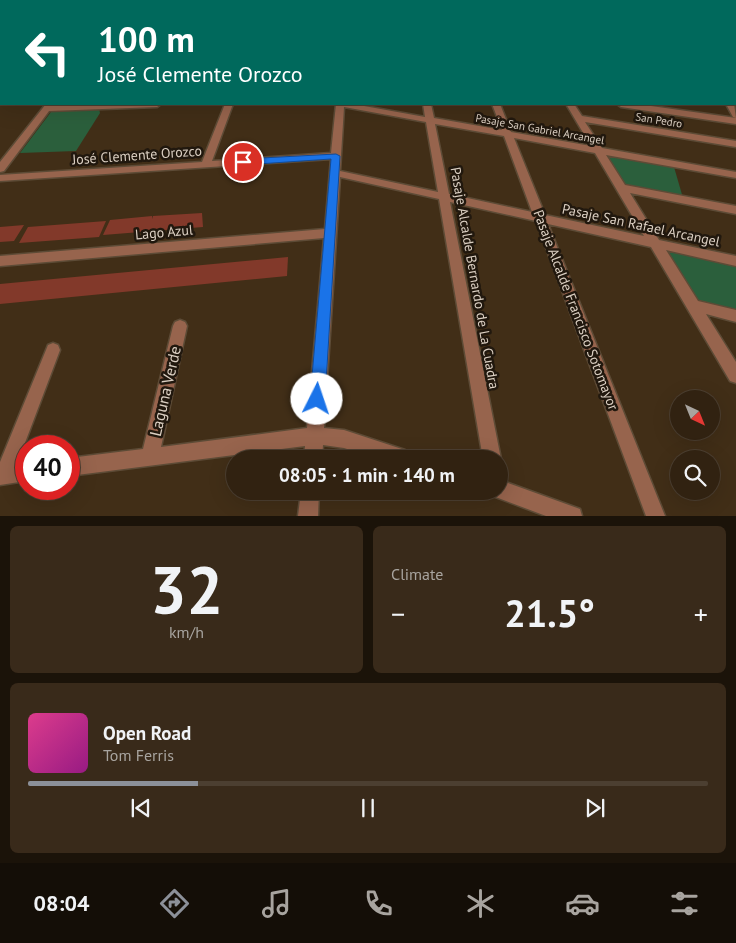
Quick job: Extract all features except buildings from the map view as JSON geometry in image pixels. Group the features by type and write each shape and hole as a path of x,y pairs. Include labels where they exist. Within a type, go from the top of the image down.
{"street":[{"path":"27,0 38,0"},
{"path":"0,169 48,106 102,105"},
{"path":"206,164 229,105"},
{"path":"314,450 340,105"},
{"name":"Pasaje San Gabriel Arcangel","path":"346,105 736,175"},
{"name":"Pasaje Alcalde Bernardo de La Cuadra","path":"427,105 490,450"},
{"name":"Pasaje Alcalde Francisco Sotomayor","path":"496,105 656,516"},
{"path":"571,105 653,243 736,376"},
{"path":"628,105 736,121"},
{"name":"San Pedro","path":"579,118 736,144"},
{"name":"José Clemente Orozco","path":"0,178 336,156"},
{"name":"Pasaje San Rafael Arcangel","path":"335,173 736,261"},
{"path":"621,188 736,210"},
{"name":"Lago Azul","path":"0,261 330,233"},
{"path":"692,305 736,316"},
{"name":"Laguna Verde","path":"150,457 180,326"},
{"path":"15,473 2,475 53,350"},
{"path":"80,466 315,436 344,439 378,450"},
{"path":"508,492 572,516"},
{"path":"308,516 309,500"}],"green space":[{"path":"56,105 98,105 100,113 76,151 20,153"},
{"path":"606,155 674,167 683,198 627,187"},
{"path":"653,243 736,261 736,316 692,305"}],"route":[{"path":"243,162 336,156 317,399"}]}
